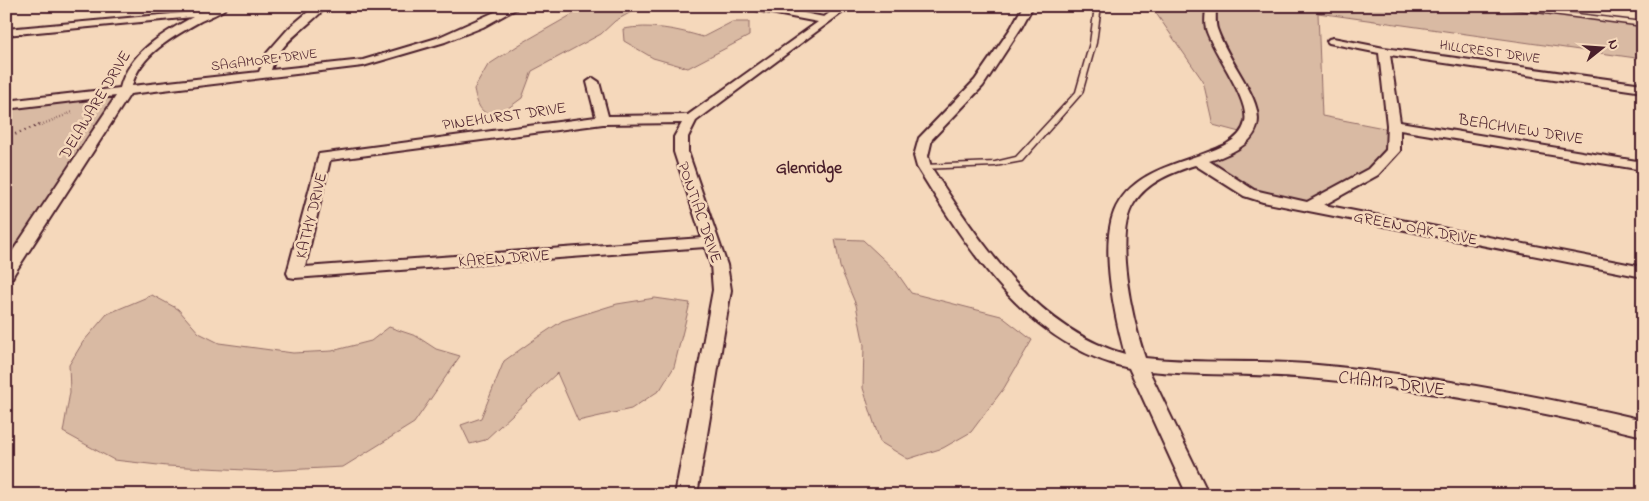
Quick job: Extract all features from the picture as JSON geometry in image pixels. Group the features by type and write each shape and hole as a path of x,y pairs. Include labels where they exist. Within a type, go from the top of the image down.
{"street":[{"path":"264,75 268,60 287,37 305,18 322,6"},
{"name":"SAGAMORE DRIVE","path":"6,105 362,63 401,55 445,40 492,20 516,6"},
{"path":"750,6 826,20"},
{"name":"PONTIAC DRIVE","path":"686,495 722,290 720,265 681,152 681,137 691,119 846,6"},
{"path":"924,167 921,156 926,138 979,83 1016,28 1028,6"},
{"path":"1198,495 1168,437 1137,365 1121,296 1116,251 1117,226 1125,204 1141,185 1170,169 1220,154 1236,146 1248,134 1253,113 1211,28 1209,17 1211,6"},
{"path":"6,32 217,9"},
{"name":"DELAWARE DRIVE","path":"6,274 125,91 130,73 143,56 182,27 217,9"},
{"name":"HILLCREST DRIVE","path":"1333,42 1643,88"},
{"path":"1311,206 1373,172 1393,151 1394,125 1384,51"},
{"path":"593,82 603,120"},
{"name":"PINEHURST DRIVE","path":"324,157 603,120 691,119"},
{"name":"BEACHVIEW DRIVE","path":"1394,125 1643,166"},
{"name":"KATHY DRIVE","path":"295,273 324,157"},
{"name":"GREEN OAK DRIVE","path":"1198,160 1249,193 1268,199 1643,272"},
{"name":"CHAMP DRIVE","path":"924,167 960,223 1024,301 1052,325 1103,354 1137,365 1306,371 1430,385 1643,428"},
{"name":"KAREN DRIVE","path":"295,273 712,242"}],"lane":[{"path":"924,167 995,164 1019,160 1080,93 1093,43 1098,6"},
{"path":"1494,6 1643,24"}],"path":[{"path":"6,138 79,110"}],"shaded area":[{"path":"587,6 642,6 615,21 601,34 532,71 522,98 507,109 502,118 485,113 479,106 474,89 488,65"},
{"path":"1151,6 1495,6 1643,24 1643,59 1318,13 1322,116 1394,130 1393,151 1373,172 1311,206 1268,199 1197,160 1247,134 1213,125 1203,81"},
{"path":"732,22 749,22 749,36 688,68 653,58 624,41 623,29 663,28 703,37"},
{"path":"125,91 6,274 6,105"},
{"path":"835,239 863,240 895,270 911,293 1001,316 1032,340 1004,388 971,432 943,448 908,459 880,442 863,388 864,345 856,305 840,267"},
{"path":"152,295 178,309 199,333 219,343 293,353 332,351 371,341 389,327 416,336 436,349 460,356 414,423 343,467 265,471 167,466 114,460 63,432 70,392 69,365 83,342 107,314"},
{"path":"655,298 690,303 674,367 660,390 631,409 578,421 557,373 485,440 470,444 461,425 481,418 504,361 562,321 617,304"}],"district":[{"name":"Glenridge","path":"809,167"}]}
